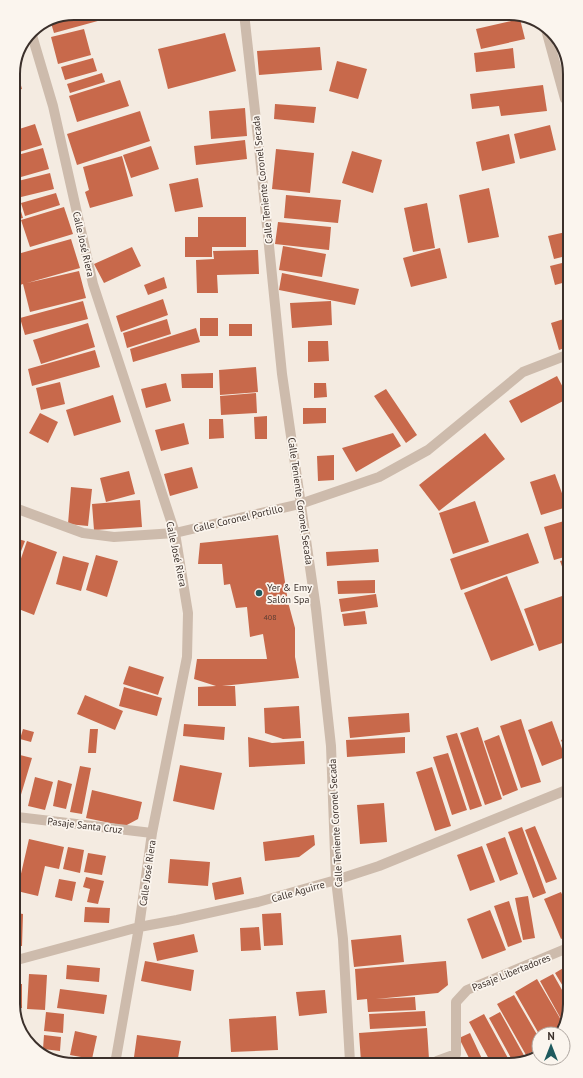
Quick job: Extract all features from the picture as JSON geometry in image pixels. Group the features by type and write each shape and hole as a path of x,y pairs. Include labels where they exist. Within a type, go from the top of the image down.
{"street":[{"name":"Calle Teniente Coronel Secada","path":"245,20 260,147 282,374 316,609 331,746 336,880 342,939 350,1058"},
{"path":"548,36 563,89"},
{"name":"Calle José Riera","path":"33,39 53,106 93,284 175,533 188,613 187,657 152,833 139,928 116,1058"},
{"name":"Calle Coronel Portillo","path":"20,510 83,533 114,537 175,533 300,504 379,477 428,450 523,372 563,357"},
{"name":"Calle Aguirre","path":"20,959 139,928 258,902 336,880 379,866 563,791"},
{"name":"Pasaje Santa Cruz","path":"20,817 152,833"},
{"name":"Pasaje Libertadores","path":"445,1058 456,1054 456,1002 467,990 563,950"}],"building":[{"path":"101,20 54,33 52,25 64,21"},
{"path":"514,20 519,21 521,21 525,39 481,49 476,29"},
{"path":"84,29 91,55 58,64 51,37"},
{"path":"225,33 236,71 168,89 158,49"},
{"path":"320,47 322,70 259,75 257,51"},
{"path":"513,48 515,68 476,72 474,53"},
{"path":"93,58 97,71 65,80 61,67"},
{"path":"337,61 367,69 358,99 329,91"},
{"path":"102,73 105,82 70,93 67,84"},
{"path":"120,80 129,106 77,122 69,96"},
{"path":"543,85 547,111 501,116 499,106 472,109 470,94"},
{"path":"275,104 316,107 314,123 274,119"},
{"path":"245,108 247,136 211,139 209,111"},
{"path":"140,111 150,141 77,165 67,134"},
{"path":"35,124 42,145 20,152 20,129"},
{"path":"550,125 556,150 520,159 514,134"},
{"path":"509,134 515,163 482,171 476,142"},
{"path":"245,140 247,159 196,165 194,146"},
{"path":"151,146 159,169 131,178 123,155"},
{"path":"43,148 49,169 20,177 20,154"},
{"path":"276,149 314,153 310,193 272,189"},
{"path":"352,151 382,160 373,193 342,183"},
{"path":"122,156 133,196 90,208 85,192 89,190 83,167"},
{"path":"50,173 54,189 20,197 20,180"},
{"path":"198,178 203,207 175,212 169,184"},
{"path":"489,188 499,237 468,243 459,195"},
{"path":"56,193 60,205 25,216 21,203"},
{"path":"286,195 341,200 338,223 284,218"},
{"path":"427,203 435,248 413,252 404,208"},
{"path":"64,207 73,234 30,247 21,220"},
{"path":"20,208 23,218 20,219"},
{"path":"198,217 246,217 246,247 212,247 212,257 185,257 185,237 198,237"},
{"path":"278,222 331,227 329,250 275,244"},
{"path":"563,233 563,257 554,259 548,236"},
{"path":"71,239 80,268 27,283 79,271 86,298 30,312 23,284 20,285 20,253"},
{"path":"283,246 326,254 322,277 279,270"},
{"path":"132,247 141,266 104,283 94,264"},
{"path":"440,248 447,278 411,287 403,258"},
{"path":"258,250 259,274 217,275 218,293 197,293 196,260 214,259 213,251"},
{"path":"563,263 563,283 555,285 550,266"},
{"path":"282,273 359,289 355,305 279,290"},
{"path":"164,277 167,288 148,295 144,285"},
{"path":"163,299 168,315 121,332 116,316"},
{"path":"83,301 88,319 25,335 20,318"},
{"path":"331,301 332,325 292,328 290,303"},
{"path":"200,318 218,318 218,336 200,336"},
{"path":"167,319 171,334 127,348 123,333"},
{"path":"563,319 563,348 559,350 551,323"},
{"path":"88,323 95,347 41,364 33,340"},
{"path":"229,324 252,324 252,336 229,336"},
{"path":"196,328 200,342 133,362 130,349"},
{"path":"308,341 328,341 329,361 308,362"},
{"path":"95,350 100,367 32,386 28,369"},
{"path":"256,367 258,392 220,395 219,370"},
{"path":"213,373 213,388 182,388 181,374"},
{"path":"557,376 563,387 563,401 521,423 509,401"},
{"path":"60,382 65,404 41,410 36,388"},
{"path":"166,383 171,401 146,408 141,389"},
{"path":"314,383 326,383 327,397 314,398"},
{"path":"386,389 417,435 406,443 374,396"},
{"path":"256,393 257,413 221,415 220,396"},
{"path":"113,395 121,422 74,436 66,410"},
{"path":"303,408 326,408 326,423 303,424"},
{"path":"40,413 58,422 48,443 29,433"},
{"path":"267,416 267,439 255,439 254,417"},
{"path":"209,419 223,419 224,438 209,439"},
{"path":"184,423 189,444 161,451 155,430"},
{"path":"393,433 401,446 356,472 342,448"},
{"path":"485,433 505,459 439,511 419,485"},
{"path":"334,455 334,480 318,481 317,456"},
{"path":"192,467 198,488 170,496 164,474"},
{"path":"129,471 135,494 106,502 100,478"},
{"path":"555,474 563,496 563,508 541,515 530,482"},
{"path":"71,487 92,489 88,526 68,524"},
{"path":"140,500 142,527 94,530 92,504"},
{"path":"475,501 489,542 453,554 439,513"},
{"path":"563,521 563,557 554,560 544,527"},
{"path":"528,533 539,563 461,590 450,559"},
{"path":"278,535 288,602 295,628 295,657 299,678 222,686 235,686 236,706 198,706 198,687 216,686 194,679 197,659 267,659 263,634 250,637 247,607 236,608 230,584 224,585 222,564 198,564 200,543"},
{"path":"20,540 25,541 20,554"},
{"path":"27,541 57,552 34,615 20,610 20,561"},
{"path":"378,549 379,562 327,566 326,552"},
{"path":"96,555 118,561 107,597 86,590"},
{"path":"63,556 89,563 81,591 56,584"},
{"path":"563,560 563,569 560,561"},
{"path":"507,576 534,645 491,661 464,593"},
{"path":"375,580 375,593 338,594 337,581"},
{"path":"376,594 378,607 341,612 339,599"},
{"path":"563,596 563,643 539,651 524,609"},
{"path":"365,611 367,624 344,626 342,614"},
{"path":"129,666 164,677 158,695 123,684"},
{"path":"124,687 162,698 157,716 119,706"},
{"path":"85,695 123,711 115,730 77,714"},
{"path":"299,706 301,738 283,739 265,733 264,708"},
{"path":"409,713 410,732 350,738 348,717"},
{"path":"521,719 541,782 521,788 500,726"},
{"path":"552,721 563,751 563,758 542,766 528,730"},
{"path":"184,724 225,727 224,740 183,736"},
{"path":"478,727 502,799 485,805 460,733"},
{"path":"23,729 34,732 31,742 20,739"},
{"path":"90,729 98,729 96,753 88,753"},
{"path":"457,733 482,806 470,810 446,736"},
{"path":"499,735 518,790 503,796 484,741"},
{"path":"248,737 272,743 304,741 305,764 249,767"},
{"path":"405,737 405,753 347,757 346,740"},
{"path":"448,753 467,810 452,815 433,757"},
{"path":"20,755 32,758 20,798"},
{"path":"180,765 222,773 214,810 173,801"},
{"path":"80,766 91,768 82,814 70,812"},
{"path":"432,767 451,826 435,831 416,772"},
{"path":"35,777 53,782 45,810 28,806"},
{"path":"58,780 72,784 66,809 53,806"},
{"path":"92,790 142,802 138,819 125,826 86,818"},
{"path":"384,803 387,842 360,844 357,805"},
{"path":"535,826 557,879 546,883 525,830"},
{"path":"522,827 546,893 533,898 508,832"},
{"path":"314,835 315,845 299,857 265,861 263,842"},
{"path":"505,837 518,874 500,881 486,844"},
{"path":"29,839 64,847 59,869 45,866 38,896 20,892 20,878"},
{"path":"482,846 495,882 470,891 457,855"},
{"path":"68,847 84,850 80,873 63,869"},
{"path":"88,853 106,856 102,875 84,872"},
{"path":"170,859 210,862 208,886 168,883"},
{"path":"86,877 104,881 98,904 87,902 90,889 83,887"},
{"path":"241,877 244,894 215,900 212,883"},
{"path":"59,879 76,882 72,901 55,897"},
{"path":"561,892 563,897 563,938 561,939 544,899"},
{"path":"528,896 535,938 523,940 515,898"},
{"path":"509,901 522,942 508,947 494,906"},
{"path":"85,907 110,908 109,923 84,922"},
{"path":"490,910 506,950 482,959 467,919"},
{"path":"281,913 283,945 264,946 262,914"},
{"path":"20,914 23,914 22,946 20,946"},
{"path":"259,927 261,950 241,951 240,928"},
{"path":"194,934 198,952 157,961 153,943"},
{"path":"401,935 404,962 354,967 351,940"},
{"path":"145,961 194,970 191,991 141,981"},
{"path":"446,961 448,985 438,993 376,999 415,997 416,1010 368,1012 367,999 357,1000 355,969"},
{"path":"67,965 100,968 99,982 66,979"},
{"path":"563,968 563,986 555,973"},
{"path":"29,974 47,975 45,1010 27,1009"},
{"path":"553,974 563,992 563,1011 561,1019 540,981"},
{"path":"537,979 561,1019 558,1026 534,1026 515,992"},
{"path":"20,984 22,984 22,1008 20,1008 20,1004"},
{"path":"60,989 107,995 104,1014 57,1008"},
{"path":"325,990 327,1013 299,1016 296,992"},
{"path":"514,995 532,1026 531,1052 526,1055 497,1004"},
{"path":"425,1011 426,1026 370,1029 369,1014"},
{"path":"46,1012 64,1014 63,1033 44,1031"},
{"path":"500,1012 524,1055 511,1058 489,1018"},
{"path":"484,1014 508,1058 488,1058 469,1022"},
{"path":"276,1016 278,1050 231,1052 229,1019"},
{"path":"427,1028 429,1058 361,1058 359,1033"},
{"path":"75,1031 97,1036 92,1058 70,1055"},
{"path":"470,1033 482,1058 469,1058 459,1038"},
{"path":"44,1035 61,1037 60,1051 43,1048"},
{"path":"137,1035 181,1041 178,1058 134,1057"}],"place":[{"name":"Yer & Emy Salón Spa","path":"259,593"}]}
